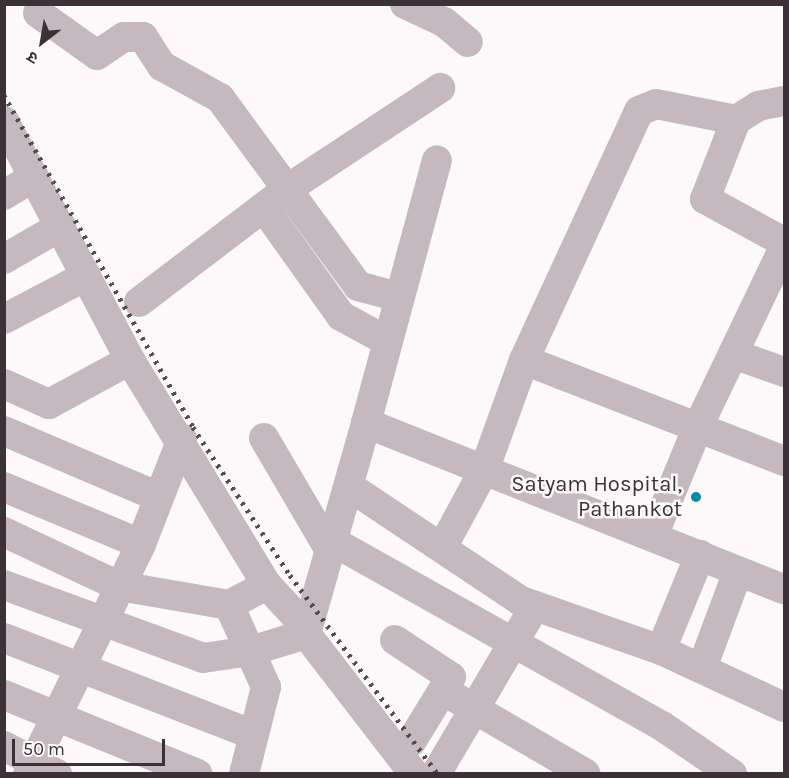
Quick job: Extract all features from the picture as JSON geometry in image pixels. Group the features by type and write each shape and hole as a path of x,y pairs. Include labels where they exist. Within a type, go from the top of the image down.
{"street":[{"path":"405,4 448,13 468,42"},
{"path":"38,13 97,55 124,37 140,35 162,66 220,98 341,316 353,328 387,341"},
{"path":"139,302 275,199 440,88"},
{"path":"784,101 758,106 736,120 705,199 784,242"},
{"path":"442,548 485,468 524,360 639,111 656,104 736,120"},
{"path":"4,121 130,360 182,439 267,585 307,631 414,774"},
{"path":"307,631 350,487 398,297 437,160"},
{"path":"4,195 34,177"},
{"path":"275,199 358,286 398,297"},
{"path":"4,259 61,226"},
{"path":"653,536 696,431 784,247"},
{"path":"4,319 86,276"},
{"path":"733,354 784,372"},
{"path":"4,384 48,404 130,360"},
{"path":"524,360 696,431 783,452"},
{"path":"366,423 485,468 784,589"},
{"path":"4,431 159,497"},
{"path":"264,438 332,547 662,726 724,771"},
{"path":"4,746 40,770 52,719 141,544 182,439"},
{"path":"4,487 141,544"},
{"path":"350,487 535,606 661,650 784,707"},
{"path":"4,532 119,586 229,605 267,585"},
{"path":"661,650 700,555"},
{"path":"702,668 738,571"},
{"path":"4,585 203,658 252,651 307,631"},
{"path":"229,605 252,651 266,687 244,774"},
{"path":"436,774 535,606"},
{"path":"4,638 79,665 254,735"},
{"path":"395,640 451,677 444,692 411,742"},
{"path":"444,692 586,774"},
{"path":"4,695 52,719 198,774"}],"railway":[{"path":"4,95 193,427 290,575 438,774"}],"place":[{"name":"Satyam Hospital, Pathankot","path":"696,497"}]}
